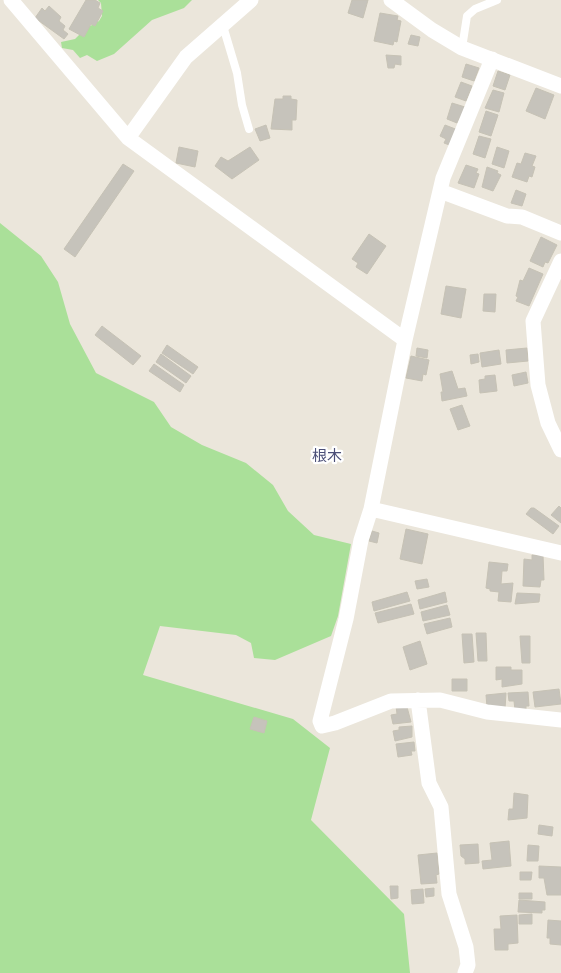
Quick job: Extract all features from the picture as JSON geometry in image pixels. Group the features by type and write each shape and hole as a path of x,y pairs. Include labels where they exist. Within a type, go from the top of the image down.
{"street":[{"path":"11,0 128,138 405,340"},
{"path":"128,138 186,57 203,40 223,26 251,0"},
{"path":"391,0 432,30 462,48 561,86"},
{"path":"492,59 443,178 405,340 371,509 360,540 346,620 320,721 322,726 335,723 391,701 418,700 440,700 487,712 561,720"},
{"path":"440,191 507,216 522,217 561,233"},
{"path":"561,261 532,321 538,385 548,424 561,450"},
{"path":"371,509 561,554"},
{"path":"418,700 429,783 441,807 449,894 466,947 468,965 464,973"}],"lane":[{"path":"462,48 467,16 475,9 498,0"},
{"path":"223,26 237,74 242,105 249,129"}],"green space":[{"path":"98,0 192,0 184,8 152,20 114,54 97,61 87,55 80,58 73,50 62,48 61,42 75,39 85,29 99,21 102,16 101,3"},
{"path":"0,223 41,256 58,282 70,324 96,373 154,402 171,427 202,445 246,463 273,485 288,511 314,535 351,544 338,616 331,636 275,660 254,658 251,643 236,635 160,626 143,675 293,719 330,748 311,820 404,914 410,973 0,973"}],"building":[{"path":"86,0 95,0 100,3 98,8 103,11 95,26 91,24 84,37 69,29"},
{"path":"352,0 368,0 363,18 348,13"},
{"path":"49,6 61,17 59,21 65,26 63,30 68,34 64,39 35,18 42,8 45,11"},
{"path":"380,13 398,16 397,20 401,21 397,42 394,41 393,45 374,41"},
{"path":"411,35 420,37 418,46 408,44"},
{"path":"386,55 401,56 401,65 395,64 394,68 388,68"},
{"path":"466,64 479,68 474,81 462,77"},
{"path":"498,71 510,75 505,90 493,86"},
{"path":"461,82 472,86 466,101 455,97"},
{"path":"536,88 554,95 545,119 526,111"},
{"path":"493,90 504,93 499,112 485,108"},
{"path":"283,96 291,96 291,99 297,100 296,120 292,120 292,130 271,129 275,99 283,99"},
{"path":"452,103 465,107 462,117 460,117 457,123 447,119"},
{"path":"486,111 498,115 491,136 479,132"},
{"path":"266,125 270,138 260,141 255,129"},
{"path":"445,125 458,130 452,146 444,143 446,139 440,136"},
{"path":"479,136 491,139 485,158 473,154"},
{"path":"179,147 198,151 195,167 176,163"},
{"path":"250,147 259,160 232,179 215,166 221,157 228,161"},
{"path":"497,147 509,151 504,168 492,164"},
{"path":"525,153 536,156 532,166 535,167 532,177 529,176 527,182 512,177 517,163 521,164"},
{"path":"123,164 134,171 75,257 64,249"},
{"path":"466,165 478,169 476,173 479,174 474,188 458,183"},
{"path":"487,167 498,171 497,173 501,175 493,191 482,187"},
{"path":"516,190 526,194 522,206 511,203"},
{"path":"369,234 386,246 367,274 356,267 358,263 352,259"},
{"path":"541,237 557,245 548,263 545,262 543,267 530,261"},
{"path":"529,268 543,274 529,306 516,301 518,297 516,296 520,280 523,281"},
{"path":"446,286 466,289 461,318 441,314"},
{"path":"484,294 496,294 495,312 483,311"},
{"path":"102,326 141,356 133,365 95,335"},
{"path":"167,345 198,367 193,374 162,353"},
{"path":"417,348 428,350 427,358 416,356"},
{"path":"527,348 528,361 507,363 506,350"},
{"path":"499,350 501,364 482,367 480,353"},
{"path":"161,354 191,376 186,383 156,362"},
{"path":"478,354 479,362 471,364 470,355"},
{"path":"411,356 429,360 426,375 423,374 422,381 406,378"},
{"path":"154,364 184,385 180,392 149,371"},
{"path":"452,371 458,389 465,388 467,396 442,401 441,392 443,392 440,374"},
{"path":"526,372 528,383 514,386 512,375"},
{"path":"495,375 497,391 480,393 479,380 485,379 485,376"},
{"path":"462,405 470,426 458,430 450,409"},
{"path":"559,506 561,508 561,523 551,515"},
{"path":"531,508 534,508 559,526 553,534 526,514"},
{"path":"406,529 428,534 422,564 400,559"},
{"path":"372,531 379,533 377,543 369,541"},
{"path":"532,555 543,555 544,580 541,580 540,587 523,586 524,559 532,560"},
{"path":"489,562 508,564 507,571 502,571 501,584 513,583 511,602 498,601 499,592 490,591 490,589 486,588"},
{"path":"427,579 429,587 417,589 415,581"},
{"path":"407,592 410,601 374,611 372,602"},
{"path":"445,592 447,602 420,609 418,600"},
{"path":"517,593 540,594 539,602 515,604"},
{"path":"411,604 414,614 378,623 375,613"},
{"path":"447,605 450,615 423,621 421,612"},
{"path":"450,618 452,627 427,634 424,624"},
{"path":"476,633 486,633 487,661 478,661"},
{"path":"462,634 472,634 474,662 464,663"},
{"path":"520,636 530,636 530,663 522,663"},
{"path":"420,641 427,664 410,670 403,647"},
{"path":"496,667 511,667 511,670 522,670 522,684 502,687 502,679 496,680"},
{"path":"452,679 467,679 467,691 452,691"},
{"path":"559,689 561,704 535,707 533,692"},
{"path":"528,692 529,706 526,706 526,709 515,710 514,701 509,701 508,693"},
{"path":"506,693 505,709 487,707 486,695"},
{"path":"396,706 407,707 411,722 393,724 391,715 397,714"},
{"path":"254,717 267,721 264,733 250,729"},
{"path":"412,726 412,737 395,741 393,731 399,730 399,727"},
{"path":"414,742 415,751 411,751 412,755 398,757 396,744"},
{"path":"514,793 528,795 527,818 508,820 509,809 513,809"},
{"path":"539,825 553,827 552,836 538,834"},
{"path":"509,841 511,866 483,869 482,861 492,860 490,843"},
{"path":"478,844 479,863 465,864 465,859 461,856 460,845"},
{"path":"528,845 539,846 538,861 527,861"},
{"path":"437,853 439,874 436,875 437,883 421,884 418,855"},
{"path":"539,866 561,867 561,895 547,895 544,878 539,878"},
{"path":"520,872 532,872 531,880 520,880"},
{"path":"390,886 398,886 398,898 391,899"},
{"path":"434,888 434,896 426,897 425,889"},
{"path":"423,889 424,903 412,904 411,890"},
{"path":"519,893 532,893 532,899 519,899"},
{"path":"519,900 545,902 545,910 542,910 542,913 518,912"},
{"path":"532,914 532,924 519,924 519,915"},
{"path":"517,915 518,943 508,944 508,950 495,950 494,929 501,929 500,916"},
{"path":"548,920 561,921 561,945 550,944 550,938 547,938"}],"district":[{"name":"根木","path":"327,456"}]}
